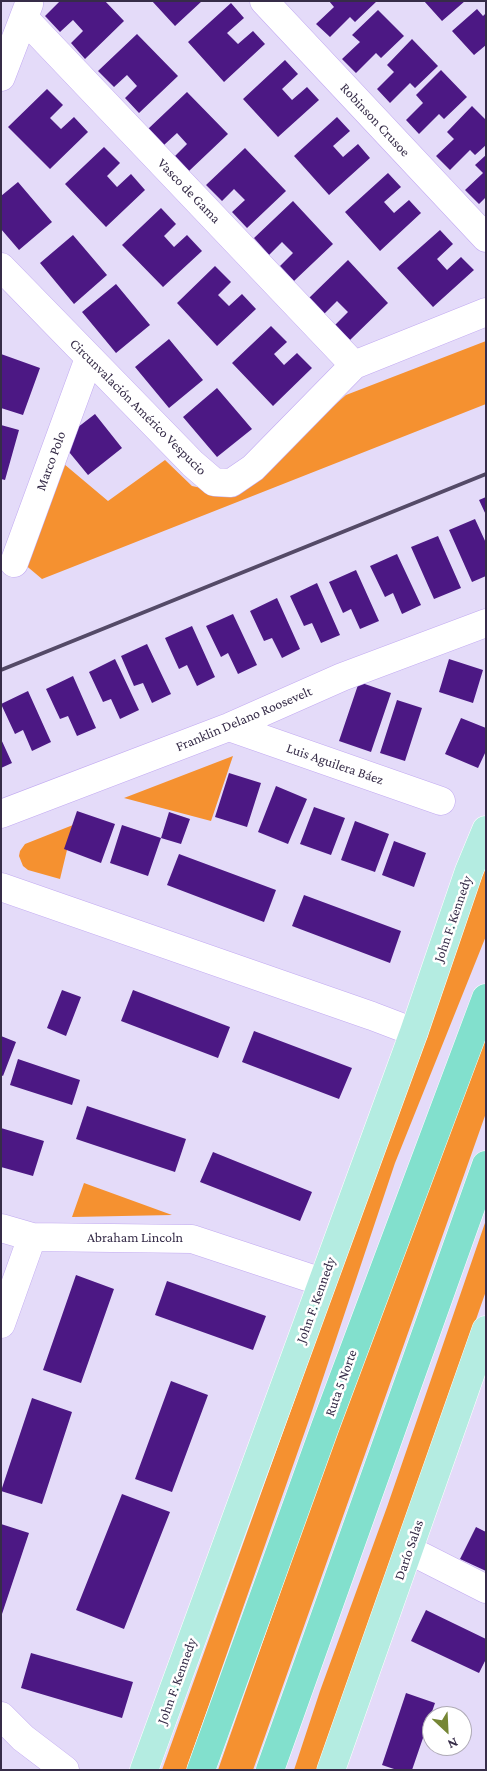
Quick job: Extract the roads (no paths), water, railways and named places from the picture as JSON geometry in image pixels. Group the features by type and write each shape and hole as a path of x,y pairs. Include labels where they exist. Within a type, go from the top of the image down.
{"highway":[{"name":"Ruta 5 Norte","path":"201,1770 325,1427 486,998"},
{"path":"270,1770 486,1165"}],"main road":[{"name":"John F. Kennedy","path":"144,1770 414,1032 466,880 486,830"},
{"name":"Darío Salas","path":"331,1770 486,1330"}],"street":[{"name":"Robinson Crusoe","path":"264,1 486,238"},
{"path":"1,77 27,10"},
{"name":"Vasco de Gama","path":"27,10 354,365"},
{"name":"Circunvalación Américo Vespucio","path":"1,267 193,464 214,482 231,483 253,468 354,365 486,312"},
{"name":"Marco Polo","path":"14,564 88,358"},
{"name":"Franklin Delano Roosevelt","path":"1,814 230,728 342,677 486,623"},
{"name":"Luis Aguilera Báez","path":"230,728 441,801"},
{"path":"2,888 414,1032"},
{"name":"Abraham Lincoln","path":"1,1228 32,1238 192,1239 322,1282"},
{"path":"1,1324 32,1238"},
{"path":"409,1550 486,1589"},
{"path":"1,1716 23,1738 65,1770"}],"railway":[{"path":"1,670 486,474"}]}
